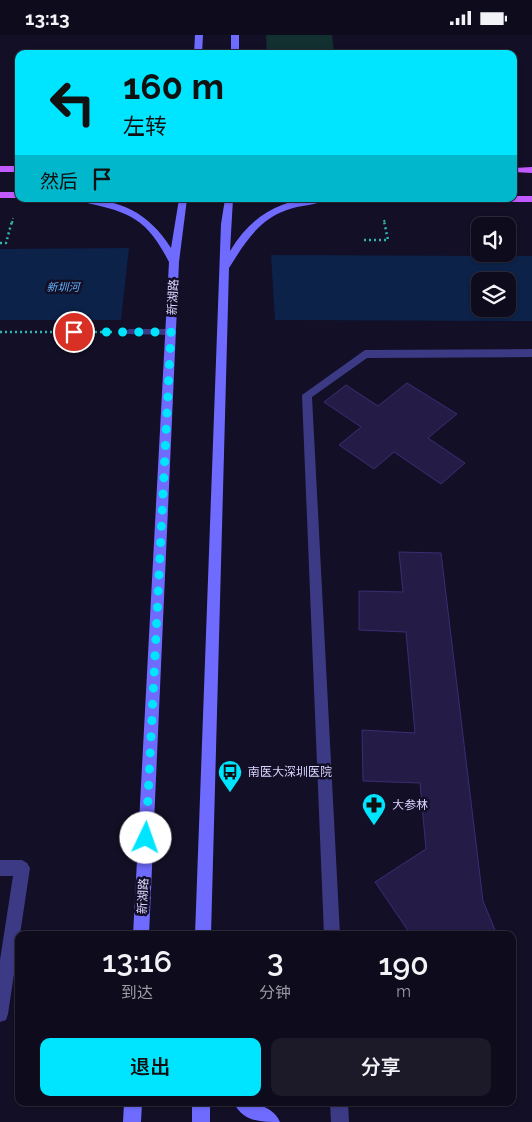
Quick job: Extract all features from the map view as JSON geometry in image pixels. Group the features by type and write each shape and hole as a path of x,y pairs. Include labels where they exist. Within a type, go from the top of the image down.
{"main road":[{"path":"198,50 199,35"},
{"path":"235,35 235,50"},
{"path":"0,169 15,169"},
{"path":"517,169 532,170"},
{"path":"0,195 15,195"},
{"path":"517,199 532,199"},
{"path":"96,202 120,207 135,214 158,233 166,243 174,262"},
{"name":"新湖路","path":"141,931 174,262 183,202"},
{"path":"203,931 226,224 229,202"},
{"path":"225,268 240,240 261,218 288,205 305,202"},
{"path":"132,1122 133,1106"},
{"path":"201,1106 201,1122"},
{"path":"247,1106 271,1122"}],"lane":[{"path":"129,332 171,332"},
{"path":"332,931 307,395 365,354 532,353"},
{"path":"0,868 22,868 6,935 0,1014"},
{"path":"339,1106 340,1122"}],"path":[{"path":"0,243 6,243 13,218"},
{"path":"364,240 388,240 384,220"},
{"path":"0,332 129,332"}],"green space":[{"path":"266,35 332,35 334,50 267,50"}],"water":[{"name":"新圳河","path":"129,248 121,320 0,320 0,249"},
{"path":"271,255 471,256 471,262 516,262 516,256 532,256 532,321 275,320"}],"building":[{"path":"407,383 457,414 428,438 465,463 441,484 394,452 374,469 339,445 361,427 324,402 346,385 378,406"},
{"path":"399,552 441,553 483,901 495,931 408,931 375,882 426,849 420,783 363,781 362,730 415,733 406,632 359,630 359,591 403,592"}],"place":[{"name":"南医大深圳医院","path":"230,793"},
{"name":"大参林","path":"374,826"}],"route":[{"path":"74,332 171,332 146,838"}]}
